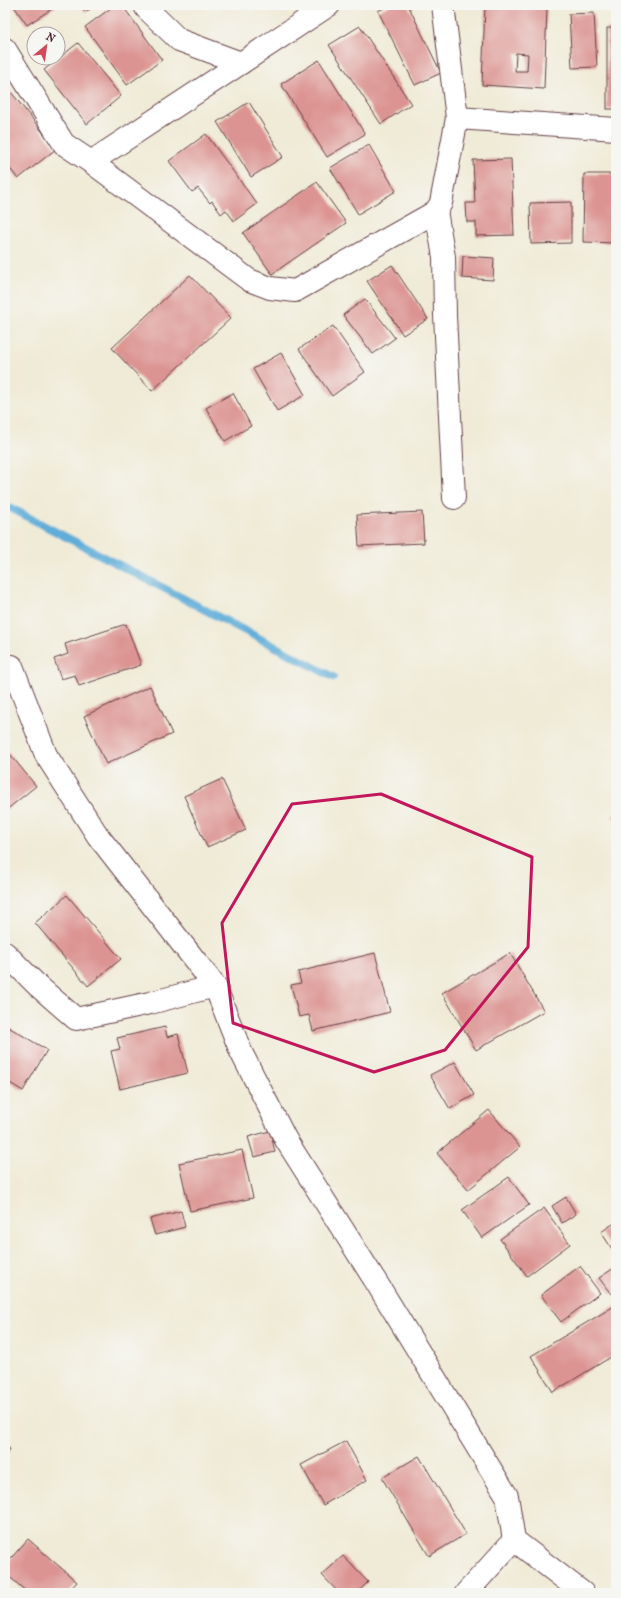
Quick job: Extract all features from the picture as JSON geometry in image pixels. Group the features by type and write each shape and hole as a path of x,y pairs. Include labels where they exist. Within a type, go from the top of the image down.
{"street":[{"path":"145,5 146,8 179,40 241,63"},
{"path":"91,162 329,5"},
{"path":"5,49 64,144 91,162 249,280 270,288 295,291 436,211 441,203 457,118 443,5"},
{"path":"457,118 616,129"},
{"path":"436,211 444,257 445,315 454,498"},
{"path":"12,666 46,755 98,836 215,986 241,1052 286,1140 378,1285 507,1496 514,1540 583,1593"},
{"path":"5,953 37,985 76,1019 150,1003 215,986"},
{"path":"466,1593 514,1540"}],"highlighted area":[{"path":"381,794 532,857 528,947 445,1050 374,1072 233,1023 222,923 292,804"}],"building":[{"path":"13,5 58,5 27,25"},
{"path":"81,5 97,5 85,12"},
{"path":"115,5 122,5 162,60 127,85 85,27"},
{"path":"390,5 408,5 441,73 415,85 378,11"},
{"path":"485,5 547,8 544,89 482,85","holes":["516,53 528,54 527,71 515,71"]},
{"path":"594,13 597,67 572,68 569,14"},
{"path":"360,26 411,104 381,124 329,45"},
{"path":"607,28 616,28 616,109 607,109"},
{"path":"78,43 121,96 87,124 44,70 49,66 66,66 66,53"},
{"path":"319,60 365,134 327,157 281,84"},
{"path":"11,92 56,149 18,179 5,162 5,96"},
{"path":"249,102 283,157 251,177 217,122"},
{"path":"206,134 257,204 234,221 226,210 221,214 212,201 210,203 198,188 192,192 169,161"},
{"path":"369,145 396,191 358,214 330,168"},
{"path":"511,159 514,235 476,236 476,222 467,222 466,203 475,203 473,160"},
{"path":"584,174 616,174 616,243 583,242"},
{"path":"317,182 346,223 272,274 243,233"},
{"path":"571,202 571,243 531,244 530,203"},
{"path":"463,256 494,258 493,280 462,278"},
{"path":"392,265 428,319 403,335 367,281"},
{"path":"190,275 231,318 152,391 112,348"},
{"path":"365,299 395,338 373,354 343,315"},
{"path":"333,326 365,372 332,396 299,349"},
{"path":"281,353 305,395 277,411 253,369"},
{"path":"233,393 251,426 225,441 206,408"},
{"path":"422,512 424,543 359,546 357,515"},
{"path":"126,624 141,665 79,686 75,675 61,679 54,659 68,654 65,644"},
{"path":"150,686 172,734 106,764 84,716"},
{"path":"5,748 36,786 5,811"},
{"path":"222,779 246,830 207,847 184,796"},
{"path":"616,813 616,821 612,816"},
{"path":"67,895 121,959 88,986 35,923"},
{"path":"375,953 390,1012 313,1031 309,1015 299,1017 291,985 301,983 298,972"},
{"path":"510,953 544,1011 476,1050 442,993"},
{"path":"5,1025 47,1050 23,1091 5,1080"},
{"path":"165,1027 167,1037 178,1034 188,1073 120,1089 111,1051 120,1049 117,1038"},
{"path":"455,1062 474,1095 450,1109 430,1075"},
{"path":"489,1110 520,1147 468,1190 437,1153"},
{"path":"270,1131 275,1152 254,1157 248,1137"},
{"path":"242,1150 253,1198 190,1211 179,1163"},
{"path":"509,1177 529,1205 482,1238 462,1210"},
{"path":"566,1197 576,1214 562,1223 552,1206"},
{"path":"544,1208 570,1244 527,1276 500,1239"},
{"path":"181,1211 185,1227 155,1235 150,1219"},
{"path":"616,1222 616,1255 601,1232"},
{"path":"580,1266 600,1293 561,1322 541,1295"},
{"path":"614,1268 616,1272 616,1290 611,1294 599,1278"},
{"path":"616,1305 616,1354 553,1392 531,1356"},
{"path":"346,1441 367,1480 323,1505 301,1465"},
{"path":"5,1445 10,1449 5,1457"},
{"path":"419,1456 466,1534 429,1556 382,1478"},
{"path":"28,1539 77,1582 67,1593 28,1593 5,1573 5,1565"},
{"path":"343,1556 368,1582 357,1593 339,1593 322,1575"}],"waterway":[{"path":"5,505 333,677"}]}
